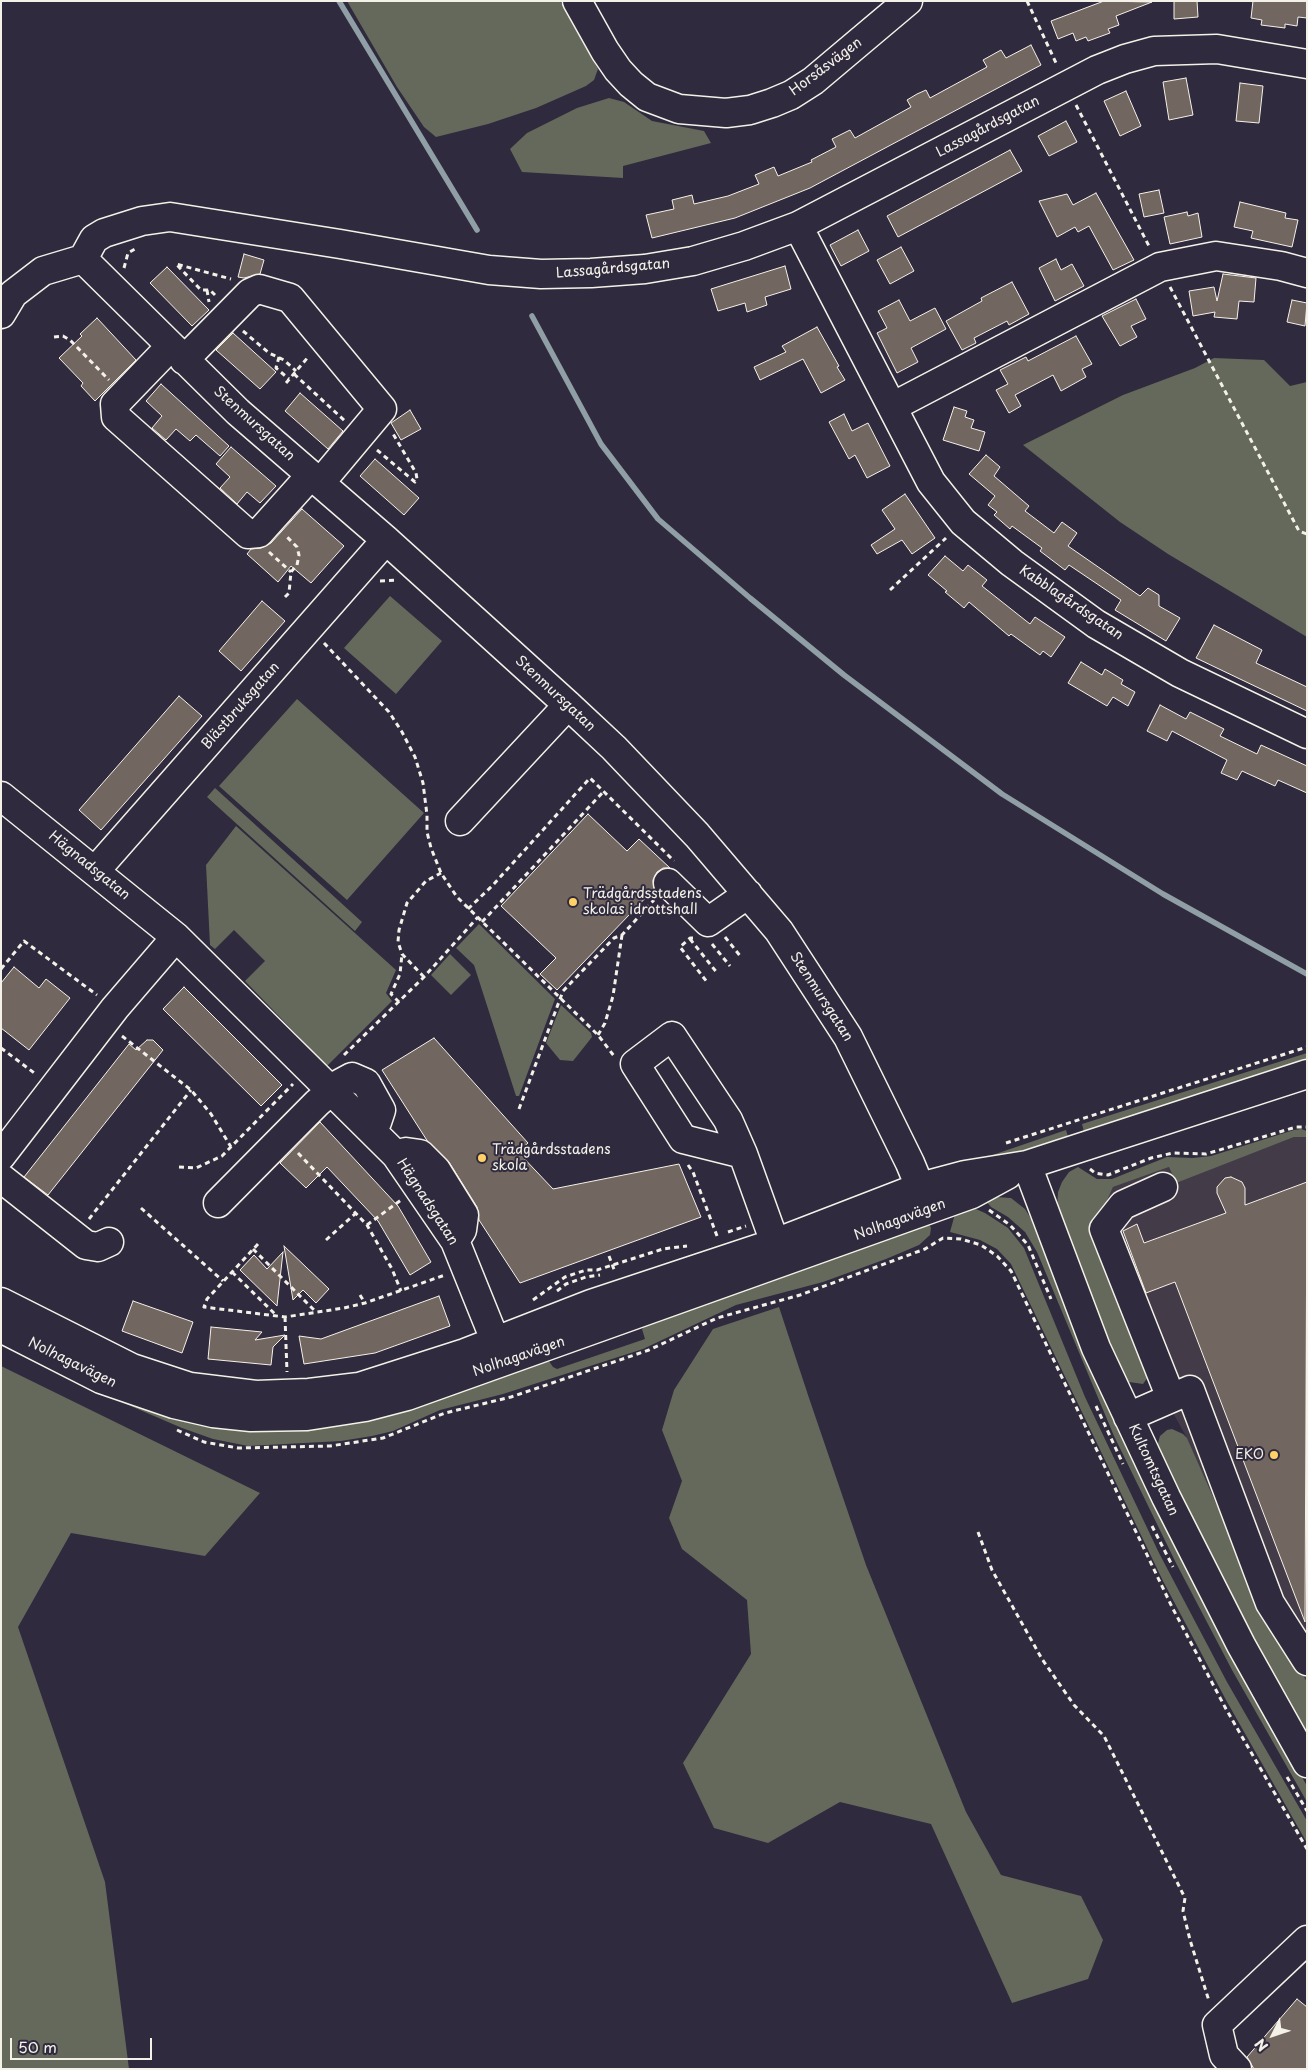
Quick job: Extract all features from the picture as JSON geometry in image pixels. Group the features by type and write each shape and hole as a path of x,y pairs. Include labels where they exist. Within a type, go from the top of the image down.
{"street":[{"name":"Horsåsvägen","path":"576,1 618,70 647,97 679,109 726,113 757,108 791,95 812,81 908,1"},
{"name":"Lassagårdsgatan","path":"83,258 94,239 104,233 142,221 170,217 489,270 542,274 645,269 693,261 744,246 798,226 1097,70 1125,59 1154,51 1217,49 1307,64"},
{"name":"Kabblagårdsgatan","path":"798,226 931,482 963,522 1012,563 1096,624 1180,673 1307,734"},
{"path":"892,407 1160,266 1216,256 1281,266 1307,273"},
{"path":"1,314 13,294 43,272 83,258"},
{"name":"Stenmursgatan","path":"83,258 238,412 386,540 614,748 690,828 778,931 848,1037 924,1198"},
{"path":"259,289 290,298 382,408 316,479 259,533 248,534 116,417 115,404 230,314 250,293 259,289"},
{"name":"Blästbruksgatan","path":"95,871 386,540"},
{"path":"460,821 498,789 532,753 568,705"},
{"name":"Hägnadsgatan","path":"1,796 176,937 396,1154 455,1241 499,1351"},
{"path":"668,884 708,922 748,894"},
{"path":"1,1156 110,1015 176,937"},
{"name":"Nolhagavägen","path":"1,1302 132,1368 190,1387 256,1394 308,1394 359,1387 465,1353 499,1351 642,1314 924,1198 965,1175 1027,1165 1307,1074"},
{"path":"218,1203 332,1090"},
{"path":"743,1154 771,1231"},
{"name":"Kultomtsgatan","path":"1027,1165 1096,1348 1128,1417 1240,1645 1307,1763"},
{"path":"1,1178 86,1244 98,1247 109,1242"},
{"path":"1164,1187 1123,1205 1104,1229 1171,1398"},
{"name":"Nolhagavägen","path":"1,1328 101,1379 174,1404 213,1413 251,1416 307,1416 365,1407 407,1396 591,1304 771,1231 924,1198"},
{"path":"1128,1417 1190,1390 1270,1603 1307,1661"},
{"path":"1237,2069 1224,2055 1217,2025 1307,1940"}],"path":[{"path":"123,271 128,253 143,245"},
{"path":"259,289 249,284 176,264 201,290 210,290 230,314 269,353 284,360 296,371"},
{"path":"279,358 276,368 288,381 324,338"},
{"path":"380,412 416,472 417,478 414,482"},
{"path":"890,590 951,534"},
{"path":"286,597 289,593 291,572"},
{"path":"373,581 400,580"},
{"path":"322,641 389,712 406,740 414,756 423,783 427,832 431,848 441,873 457,897 598,1034 616,1058"},
{"path":"468,909 493,885 590,778 680,868 622,935 614,938 563,991 519,1109"},
{"path":"482,922 604,791"},
{"path":"399,1002 392,994 400,974 402,954 398,942 398,930 407,903 426,881 441,873"},
{"path":"338,1060 424,977 478,917"},
{"path":"598,1034 604,1023 613,996 622,935"},
{"path":"724,936 741,957"},
{"path":"707,937 730,966"},
{"path":"690,938 718,974"},
{"path":"1,969 24,941 110,1015 191,1090 211,1114 231,1147"},
{"path":"402,954 424,977"},
{"path":"997,1146 1307,1047"},
{"path":"1,1048 53,1088"},
{"path":"179,1167 196,1168 222,1156 310,1068"},
{"path":"76,1236 191,1090"},
{"path":"1085,1165 1095,1173 1108,1175 1152,1158 1174,1152 1206,1154 1296,1126 1307,1127"},
{"path":"287,1133 295,1140 290,1145 367,1225 392,1269 401,1291"},
{"path":"682,1157 693,1172 717,1236"},
{"path":"367,1225 406,1197"},
{"path":"141,1208 223,1281"},
{"path":"326,1240 356,1213"},
{"path":"709,1239 717,1236 771,1231"},
{"path":"800,1295 925,1249 943,1238 960,1239 981,1245 997,1256 1011,1271 1172,1608 1226,1709 1307,1849"},
{"path":"258,1244 207,1299 204,1307 285,1317 364,1303 451,1274"},
{"path":"526,1303 532,1301 565,1277 586,1270 597,1270 612,1266 663,1249 693,1244"},
{"path":"253,1249 317,1312"},
{"path":"609,1256 615,1273"},
{"path":"232,1272 277,1316"},
{"path":"360,1295 364,1303"},
{"path":"278,1375 288,1375 285,1317"},
{"path":"978,1532 992,1570 1042,1659 1074,1705 1104,1736 1185,1898 1183,1911 1190,1940 1217,2025"}],"shaded area":[{"path":"1294,1137 1307,1137 1307,1682 1258,1598 1187,1438 1148,1368 1096,1226 1113,1187 1169,1167 1175,1182"}],"green space":[{"path":"347,1 560,1 598,69 594,80 586,86 536,108 488,124 436,137 424,127 397,87"},
{"path":"609,98 624,102 652,121 704,131 711,143 623,166 623,178 522,172 510,149 527,133 577,108"},
{"path":"1214,358 1264,360 1290,386 1307,382 1307,637 1168,554 1120,522 1023,445 1123,395 1195,368"},
{"path":"390,596 442,641 396,694 344,648"},
{"path":"297,699 424,813 347,900 219,786"},
{"path":"215,788 362,922 355,931 207,797"},
{"path":"236,826 396,970 386,993 392,1001 327,1066 245,981 265,961 234,930 215,949 210,945 206,865"},
{"path":"479,924 555,999 519,1096 516,1096 474,965 456,948"},
{"path":"450,954 471,975 451,995 431,975"},
{"path":"561,1005 591,1033 592,1037 573,1061 560,1060 546,1043"},
{"path":"1307,1053 1307,1062 1084,1132 1082,1124"},
{"path":"1301,1129 1307,1131 1307,1137 1294,1137 1176,1183 1169,1167 1113,1187 1096,1226 1148,1377 1143,1384 1129,1382 1121,1376 1057,1210 1058,1192 1062,1182 1069,1172 1078,1167 1097,1179 1112,1179 1167,1157 1193,1158 1211,1156"},
{"path":"1066,1130 1068,1137 971,1169 969,1163"},
{"path":"995,1197 1011,1198 1025,1209 1036,1227 1102,1389 1219,1627 1307,1786 1307,1802 1232,1670 1176,1563 1114,1436 1037,1252 1025,1232 1008,1217 991,1207 985,1200"},
{"path":"969,1206 985,1213 1008,1228 1024,1248 1085,1397 1159,1553 1227,1682 1307,1821 1307,1843 1226,1700 1163,1581 1011,1264 997,1249 980,1240 950,1232 955,1214"},
{"path":"927,1219 931,1228 930,1235 919,1245 886,1259 823,1282 736,1305 643,1349 503,1394 440,1410 393,1431 341,1441 248,1446 213,1439 182,1428 105,1395 1,1343 147,1404 544,1354 553,1367 557,1369 645,1339 642,1329 666,1311"},
{"path":"779,1307 866,1565 966,1812 1001,1875 1081,1896 1103,1940 1088,1979 1012,2003 931,1824 840,1802 768,1843 714,1828 683,1763 751,1654 747,1600 682,1549 669,1518 682,1481 662,1430 674,1390 713,1329"},
{"path":"1,1366 260,1493 205,1556 71,1533 18,1627 105,1882 129,2069 1,2069"},
{"path":"1172,1429 1187,1438 1258,1598 1307,1682 1307,1740 1285,1701 1156,1450 1160,1436 1167,1430"}],"building":[{"path":"1104,1 1152,2 1116,16 1119,25 1108,29 1110,33 1088,41 1086,37 1076,41 1073,33 1058,39 1051,21"},
{"path":"1174,1 1197,1 1198,17 1174,19"},
{"path":"1253,1 1307,1 1307,18 1298,17 1297,26 1285,24 1285,28 1261,25 1262,20 1251,18"},
{"path":"1031,45 1041,65 810,188 735,218 652,238 646,215 674,209 672,200 692,195 694,204 728,196 759,184 755,175 774,167 778,176 812,162 811,160 836,147 832,139 850,130 855,138 911,107 907,100 917,94 926,90 930,98 987,67 983,60 1001,50 1006,58"},
{"path":"1186,78 1193,115 1169,120 1163,82"},
{"path":"1240,83 1263,86 1259,123 1236,121"},
{"path":"1126,91 1141,126 1120,136 1104,101"},
{"path":"1066,121 1077,142 1049,156 1038,136"},
{"path":"1010,150 1022,171 898,237 887,216"},
{"path":"1159,190 1164,213 1144,217 1139,194"},
{"path":"1096,193 1134,260 1113,270 1089,226 1078,232 1075,227 1057,237 1039,201 1067,194 1073,205"},
{"path":"1240,202 1286,213 1285,218 1298,220 1292,247 1251,238 1253,231 1234,227"},
{"path":"1187,212 1188,216 1198,213 1202,237 1170,244 1164,217"},
{"path":"858,230 869,251 841,266 830,245"},
{"path":"901,247 914,271 890,284 877,260"},
{"path":"244,254 264,260 260,274 244,278 238,277"},
{"path":"1056,259 1061,270 1072,264 1084,286 1055,301 1039,268"},
{"path":"785,266 791,289 765,297 767,305 747,312 745,303 718,311 711,289"},
{"path":"167,267 209,310 192,326 150,283"},
{"path":"1223,274 1256,278 1254,302 1239,301 1237,319 1214,317 1215,312 1193,316 1189,291 1214,287 1217,301"},
{"path":"1012,282 1029,314 1009,325 1007,321 974,338 976,343 962,350 946,321 982,301 981,298"},
{"path":"1136,299 1146,319 1131,326 1137,337 1120,346 1102,316"},
{"path":"899,300 910,321 935,308 946,329 911,348 918,362 897,373 877,333 887,328 878,311"},
{"path":"1292,300 1307,303 1305,326 1287,322"},
{"path":"97,318 136,360 95,401 81,386 83,383 59,358 82,336 80,334"},
{"path":"817,327 845,380 821,393 803,359 760,380 754,367 786,352 782,346"},
{"path":"233,333 276,372 260,389 216,350"},
{"path":"1076,336 1092,364 1082,369 1086,377 1061,391 1053,375 1015,395 1021,406 1009,413 996,390 1008,384 1000,370 1026,357 1028,361"},
{"path":"161,384 229,446 220,456 196,435 190,441 176,429 166,440 152,428 162,416 146,401"},
{"path":"300,393 343,431 328,449 285,411"},
{"path":"954,407 967,411 965,417 974,420 971,428 985,432 979,451 943,440"},
{"path":"410,410 421,429 401,440 391,423"},
{"path":"844,414 852,431 868,423 890,466 867,478 855,455 849,459 829,422"},
{"path":"231,447 276,486 260,503 247,492 237,504 220,488 230,477 216,464"},
{"path":"986,455 1000,467 994,476 1029,506 1025,511 1054,533 1062,522 1077,533 1068,546 1140,596 1148,588 1159,595 1159,606 1180,618 1166,641 1115,610 1121,600 1069,565 1065,570 1040,551 1042,548 1012,526 1010,529 994,515 997,512 988,505 995,496 969,474"},
{"path":"375,459 419,498 404,515 360,476"},
{"path":"905,494 935,538 912,554 902,540 877,554 871,545 895,529 882,510"},
{"path":"302,509 344,546 311,583 291,566 278,582 247,554 251,549 261,548 271,543"},
{"path":"945,556 963,571 968,565 987,580 982,586 1030,624 1035,617 1065,637 1051,657 1043,651 1040,655 1011,634 1009,636 969,602 964,608 945,592 947,591 928,575"},
{"path":"262,601 285,621 241,671 219,651"},
{"path":"1214,625 1262,650 1256,663 1307,687 1307,711 1196,658"},
{"path":"1081,662 1102,675 1105,669 1123,680 1121,684 1135,692 1128,706 1113,697 1107,706 1068,683"},
{"path":"179,696 202,716 101,830 79,810"},
{"path":"1160,705 1186,719 1190,712 1224,729 1220,736 1257,754 1261,745 1307,766 1307,793 1278,780 1275,786 1242,771 1237,780 1221,773 1227,760 1172,731 1167,741 1147,731"},
{"name":"Trädgårdsstadens skolas idrottshall","path":"588,814 627,851 639,839 670,868 663,868 657,872 653,880 654,889 557,990 540,974 556,958 501,906"},
{"path":"14,967 39,988 46,979 70,998 29,1050 1,1028 1,983"},
{"path":"184,987 282,1085 261,1106 163,1009"},
{"name":"Trädgårdsstadens skola","path":"434,1038 528,1143 518,1152 553,1189 679,1164 701,1217 520,1283 479,1220 477,1207 449,1162 428,1142 382,1070"},
{"path":"147,1040 153,1040 163,1050 48,1195 24,1177 129,1044 136,1050"},
{"path":"320,1122 398,1206 431,1262 410,1275 378,1221 327,1167 306,1188 280,1163"},
{"name":"EKO","path":"1231,1177 1242,1182 1245,1188 1245,1205 1307,1182 1305,1622 1175,1282 1146,1293 1123,1231 1137,1224 1144,1243 1226,1213 1217,1193 1217,1187 1225,1178"},
{"path":"284,1246 329,1289 316,1303 303,1290 293,1300"},
{"path":"283,1252 277,1306 240,1270 254,1255 267,1269"},
{"path":"439,1296 450,1326 375,1353 304,1364 299,1336 321,1339"},
{"path":"133,1301 193,1322 182,1353 122,1331"},
{"path":"211,1327 262,1332 255,1340 285,1335 273,1347 271,1365 208,1359"},
{"path":"1297,1999 1307,2007 1307,2069 1254,2069 1247,2057"}],"waterway":[{"path":"339,1 477,230"},
{"path":"532,316 601,444 658,519 750,598 844,675 1002,794 1163,894 1307,974"}],"place":[{"name":"Trädgårdsstadens skolas idrottshall","path":"573,902"},
{"name":"Trädgårdsstadens skola","path":"482,1158"},
{"name":"EKO","path":"1274,1455"}]}
